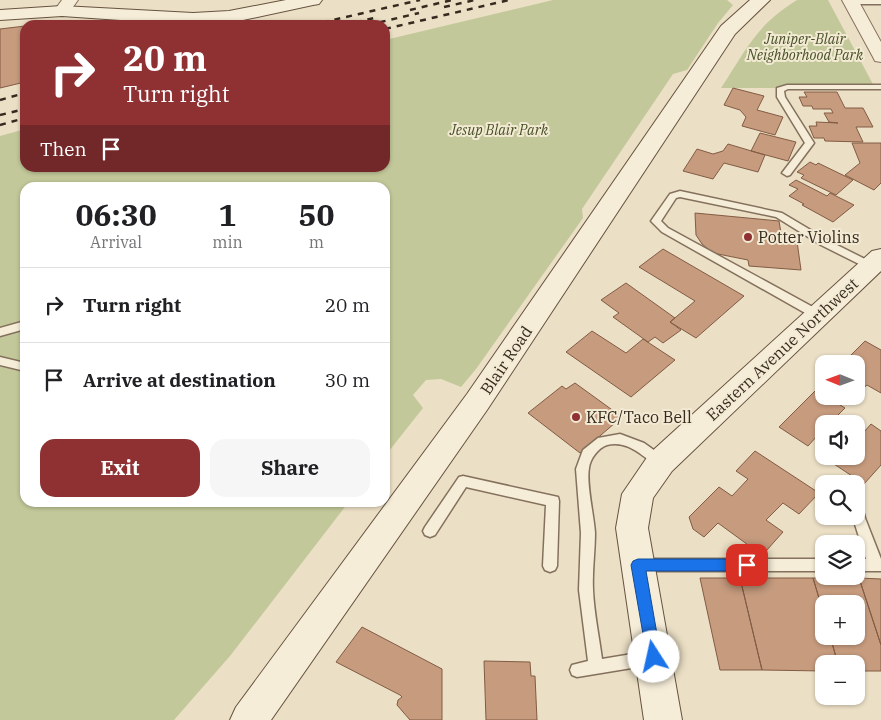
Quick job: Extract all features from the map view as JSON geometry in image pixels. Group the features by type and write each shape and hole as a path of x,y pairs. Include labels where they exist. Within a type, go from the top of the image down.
{"main road":[{"path":"0,15 66,5 193,19 229,17 313,0"},
{"name":"Blair Road","path":"249,720 477,402 728,30 761,0"},
{"name":"Eastern Avenue Northwest","path":"663,720 632,528 638,494 661,462 876,261"}],"street":[{"path":"850,1 881,57"}],"lane":[{"path":"850,1 881,2"},
{"path":"787,173 810,143 781,97 780,90 787,87 881,87"},
{"path":"818,315 665,230 656,221 673,196 680,194 779,215 825,243 876,261"},
{"path":"0,332 20,326"},
{"path":"0,361 20,366"},
{"path":"596,667 586,590 588,533 582,469 587,454 602,442 620,439 640,446 661,462"},
{"path":"430,531 463,481 553,501 550,566"},
{"path":"862,525 878,565 865,565"},
{"path":"638,565 815,565"},
{"path":"577,670 654,657"}],"green space":[{"name":"Jesup Blair Park","path":"553,0 727,0 733,5 718,23 687,70 673,74 582,209 583,218 476,369 461,387 441,379 426,380 413,395 423,408 390,450 390,182 20,182 20,507 345,507 230,656 174,720 0,720 0,136 20,130 20,172 390,172 390,39"},
{"name":"Juniper-Blair Neighborhood Park","path":"797,0 828,0 875,88 721,88 753,39 771,19"}],"building":[{"path":"20,27 20,83 0,88 0,29"},
{"path":"733,88 764,96 757,110 783,117 775,135 742,126 746,117 740,110 724,105"},
{"path":"804,92 837,92 845,108 863,108 873,127 856,127 863,142 825,141 824,138 814,138 809,126 817,126 816,122 838,123 829,122 824,113 833,113 831,109 813,109 812,106 803,106 799,97 807,97"},
{"path":"760,133 796,142 788,161 751,151"},
{"path":"852,143 881,143 881,183 874,190 845,175 860,163"},
{"path":"728,144 765,155 758,172 724,163 713,179 683,171 697,149 713,154 723,151"},
{"path":"810,162 816,165 818,163 853,180 836,195 801,178 804,175 797,172"},
{"path":"796,180 827,196 830,193 854,205 833,222 789,196 798,189 789,185"},
{"path":"695,213 779,221 781,233 796,234 801,270 749,266 748,260 713,253 702,244 696,235"},
{"path":"663,249 744,296 696,338 670,322 695,301 639,267"},
{"path":"626,283 675,318 670,322 681,330 663,343 655,337 648,342 613,317 619,313 601,300"},
{"path":"592,331 626,353 643,339 675,360 631,397 566,352"},
{"path":"865,341 881,350 881,393 867,385 865,387 865,355 851,355"},
{"path":"575,383 622,417 580,453 528,413 562,386 566,389"},
{"path":"815,391 815,405 840,405 845,408 838,415 815,415 815,438 808,446 779,427"},
{"path":"871,424 881,431 881,465 865,483 865,475 850,475 836,465 865,465 865,431"},
{"path":"755,451 815,490 815,497 799,514 783,503 766,520 783,532 766,551 755,550 718,523 704,537 693,529 689,517 719,487 732,496 748,479 736,471"},
{"path":"700,578 740,578 762,670 720,670"},
{"path":"740,578 813,578 818,595 815,595 815,645 833,645 835,655 815,655 815,671 762,670"},
{"path":"865,578 881,579 881,645 865,595 861,585 865,585"},
{"path":"815,585 861,585 865,595 818,595"},
{"path":"865,596 881,645 881,671 865,671 865,655 835,655 833,645 865,645"},
{"path":"362,627 442,669 442,720 410,720 397,705 398,700 402,697 400,695 336,662"},
{"path":"484,661 530,662 531,676 535,676 537,720 486,720"}],"railway":[{"path":"333,20 420,0"},
{"path":"410,10 452,0"},
{"path":"444,7 475,0"},
{"path":"390,28 509,0"},
{"path":"389,20 419,13"},
{"path":"365,20 374,18"},
{"path":"0,100 20,94"},
{"path":"0,115 20,110"},
{"path":"0,125 20,119"}],"place":[{"name":"Potter Violins","path":"748,237"},
{"name":"KFC/Taco Bell","path":"576,417"}],"route":[{"path":"654,657 638,565 747,565"}]}
